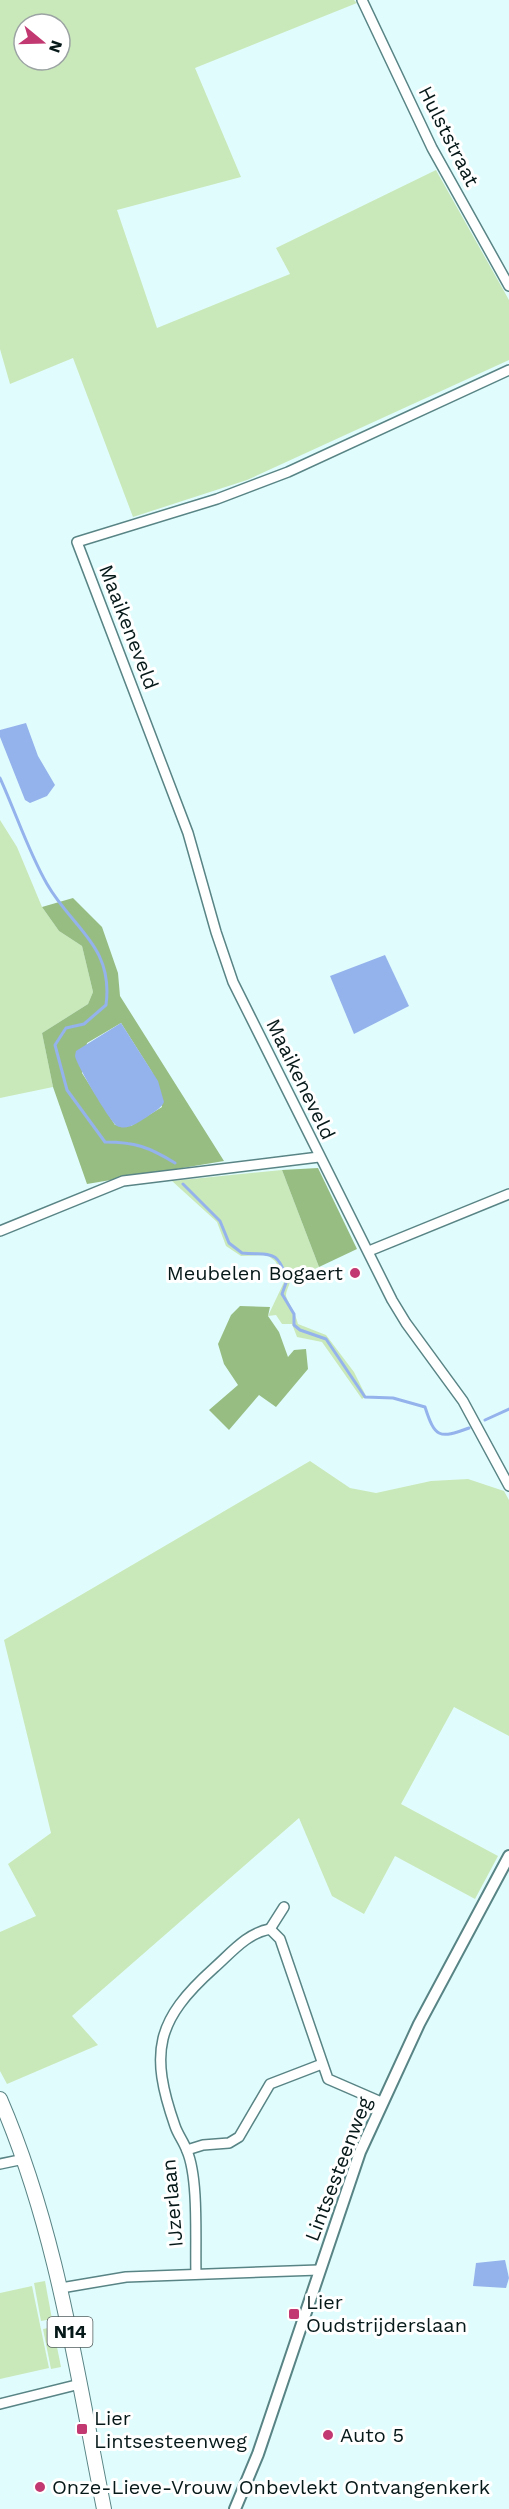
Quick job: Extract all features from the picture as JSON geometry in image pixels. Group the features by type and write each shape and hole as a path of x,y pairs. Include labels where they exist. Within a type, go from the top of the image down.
{"main road":[{"name":"N14","path":"0,2099 39,2201 60,2288 104,2509"}],"street":[{"name":"Hulststraat","path":"362,0 432,148 509,286"},
{"name":"Maaikeneveld","path":"509,370 288,472 217,499 77,542 188,833 216,933 233,982 319,1157 406,1323 463,1401 509,1486"},
{"name":"Maaikeneveld","path":"0,1231 123,1181 319,1157"},
{"path":"369,1251 509,1194"},
{"name":"Lintsesteenweg","path":"235,2509 258,2454 360,2152 381,2102 509,1856"},
{"path":"284,1907 270,1929 280,1939 328,2079 381,2102"},
{"name":"IJzerlaan","path":"196,2274 192,2186 187,2150 175,2127 162,2082 162,2047 168,2020 178,2003 246,1939 258,1931 270,1929"},
{"path":"187,2150 203,2145 230,2143 244,2131 270,2084 322,2064"},
{"path":"0,2164 24,2158"},
{"path":"60,2288 126,2277 319,2270"},
{"path":"0,2404 80,2384"}],"green space":[{"path":"0,0 354,0 357,3 195,68 241,177 117,210 157,328 290,274 276,248 436,170 509,300 509,360 247,480 133,517 73,358 10,384 0,349"},
{"path":"0,820 17,847 42,907 59,931 82,946 93,992 88,1004 42,1033 53,1087 0,1098"},
{"path":"73,898 102,927 118,973 120,996 224,1161 87,1184 53,1087 42,1033 88,1004 93,992 82,946 59,931 42,907","holes":["121,1023 152,1072 162,1107 131,1126 115,1125 82,1073 87,1043"]},
{"path":"318,1168 357,1249 319,1267 282,1170"},
{"path":"282,1170 319,1267 290,1280 286,1296 298,1324 326,1335 354,1372 366,1396 362,1399 322,1342 297,1337 292,1324 282,1324 276,1315 268,1316 284,1282 282,1272 275,1261 267,1255 241,1256 226,1246 217,1222 172,1181"},
{"path":"240,1306 270,1307 268,1316 279,1332 288,1357 294,1350 306,1349 308,1369 276,1407 259,1395 229,1430 209,1410 238,1385 224,1364 218,1344 231,1315"},
{"path":"310,1461 350,1488 376,1493 431,1481 468,1479 504,1491 509,1500 509,1736 454,1707 401,1804 498,1856 475,1899 395,1856 364,1914 332,1896 299,1818 72,2016 98,2045 7,2084 0,2071 0,1932 36,1916 8,1864 51,1833 4,1640"},
{"path":"45,2281 52,2319 41,2321 34,2283"},
{"path":"32,2286 49,2368 0,2379 0,2293"},
{"path":"53,2327 61,2367 51,2369 43,2329"}],"water":[{"path":"26,723 38,756 55,785 47,796 30,803 25,800 0,737 0,730"},
{"path":"385,955 409,1006 354,1034 330,976"},
{"path":"121,1023 158,1081 164,1102 159,1109 147,1117 125,1127 117,1126 108,1115 75,1056 76,1051"},
{"path":"505,2260 509,2278 506,2288 473,2286 476,2263"}],"waterway":[{"path":"0,778 47,884 89,939 104,967 107,985 106,1005 84,1024 66,1028 55,1045 67,1090 105,1142 142,1146 175,1163"},
{"path":"183,1184 220,1221 229,1243 242,1253 271,1255 280,1262 287,1280 282,1294 294,1314 294,1325 300,1330 326,1339 365,1397 393,1398 425,1407 432,1425 440,1433 451,1434 469,1428"},
{"path":"485,1420 509,1409"}],"place":[{"name":"Meubelen Bogaert","path":"355,1273"},
{"name":"Lier Oudstrijderslaan","path":"294,2314"},
{"name":"Lier Lintsesteenweg","path":"82,2429"},
{"name":"Auto 5","path":"328,2435"},
{"name":"Onze-Lieve-Vrouw Onbevlekt Ontvangenkerk","path":"40,2487"}]}
